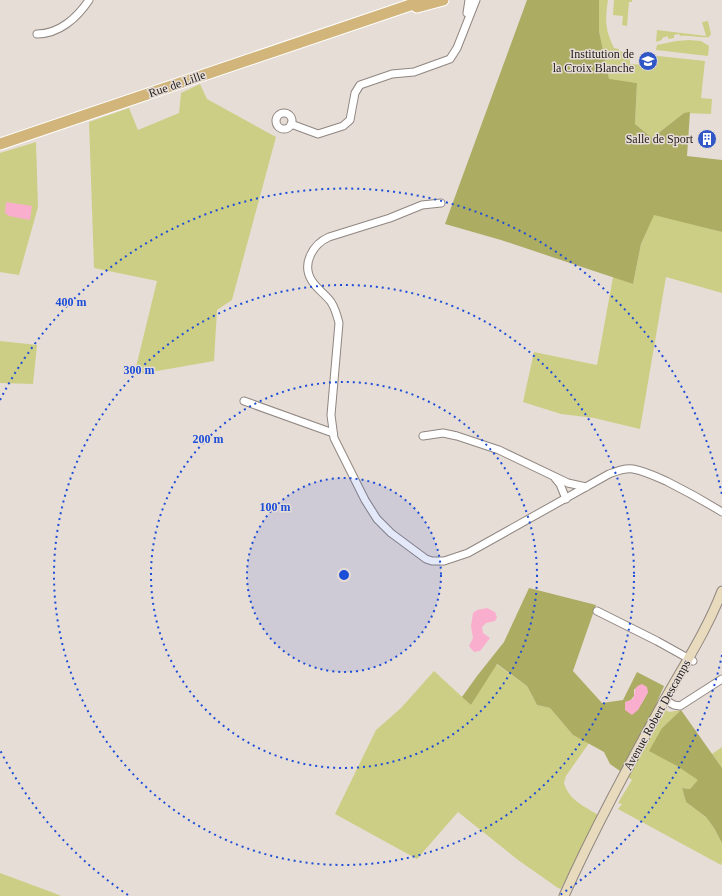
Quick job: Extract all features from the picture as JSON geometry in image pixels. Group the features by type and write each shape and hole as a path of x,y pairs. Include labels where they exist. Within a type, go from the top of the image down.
{"main road":[{"name":"Rue de Lille","path":"0,144 355,24 374,16 425,0"},
{"name":"Rue de Lille","path":"355,24 443,0"},
{"path":"702,640 722,591"},
{"path":"702,640 722,601"},
{"name":"Avenue Robert Descamps","path":"564,896 586,848 614,794 702,640"}],"street":[{"path":"37,34 48,33 63,26 77,14 89,0"},
{"path":"463,33 469,0"},
{"path":"291,124 318,134 346,125 351,117 355,93 360,85 392,74 417,71 447,60 455,53 476,0"},
{"path":"441,202 422,205 390,218 329,237 321,241 312,252 308,261 309,275 312,282 332,304 339,323 331,410 333,434 364,500 378,520 394,535 424,558 430,561 447,561 468,553 586,487 624,469 634,469 660,478 722,512"},
{"path":"244,401 333,434"},
{"path":"423,436 443,433 457,436 499,450 553,476 572,484 586,487"},
{"path":"553,476 560,484 566,499"},
{"path":"596,611 691,659"},
{"path":"667,701 680,706 722,679"}],"green space":[{"path":"599,0 608,0 606,19 609,36 614,48 624,52 624,59 630,59 630,64 648,65 649,55 705,61 701,98 712,99 711,114 684,113 652,138 635,124 637,83 609,80 599,31"},
{"path":"614,0 632,0 632,2 629,2 627,26 622,25 623,16 613,15"},
{"path":"708,21 711,34 709,37 680,36 679,34 674,35 674,38 668,39 668,36 656,42 657,30 706,36 702,22"},
{"path":"689,40 701,41 709,46 708,56 656,50 657,45"},
{"path":"200,84 207,99 276,137 232,300 217,310 214,361 134,375 157,281 94,268 89,122 129,108 138,130 179,113 181,93"},
{"path":"36,142 38,207 19,275 0,272 0,153"},
{"path":"654,214 722,232 722,293 666,277 640,429 594,418 561,414 523,402 534,352 597,365 613,277 633,284 641,244"},
{"path":"0,341 37,345 33,384 0,383"},
{"path":"496,664 527,686 537,705 550,708 573,735 589,743 566,776 564,783 569,794 573,798 598,815 561,889 518,860 458,812 417,859 335,814 376,730 401,708 434,671 471,705"},
{"path":"656,703 669,712 681,710 662,728 677,766 699,780 690,789 682,788 686,802 706,817 722,843 721,865 618,809 622,804 618,803 632,780 620,771 647,725"},
{"path":"722,747 722,768 712,754"},
{"path":"0,873 54,893 61,896 0,896"}],"shaded area":[{"path":"527,0 599,0 599,31 609,79 637,83 635,124 652,138 684,113 690,112 687,156 722,160 722,232 654,215 641,244 633,284 501,240 445,224"},
{"path":"6,202 32,206 30,220 9,216 5,213"},
{"path":"529,588 596,605 573,671 602,703 623,700 637,672 664,686 647,725 620,771 610,764 604,752 573,735 550,708 537,705 527,686 497,664 471,705 462,697 504,642","holes":["634,689 648,692 642,703 634,713 630,701 634,696"]},
{"path":"487,608 495,612 497,617 495,621 486,623 482,627 483,633 490,638 480,651 474,652 469,646 473,638 471,626 473,613 477,610"},
{"path":"642,684 647,687 648,692 638,710 632,715 625,710 625,702 633,699 635,688"},
{"path":"681,710 722,768 722,843 706,817 686,802 682,788 690,789 698,780 677,766 649,751 662,728"}],"place":[{"name":"Institution de la Croix Blanche","path":"648,61"},
{"name":"Salle de Sport","path":"707,139"}]}
